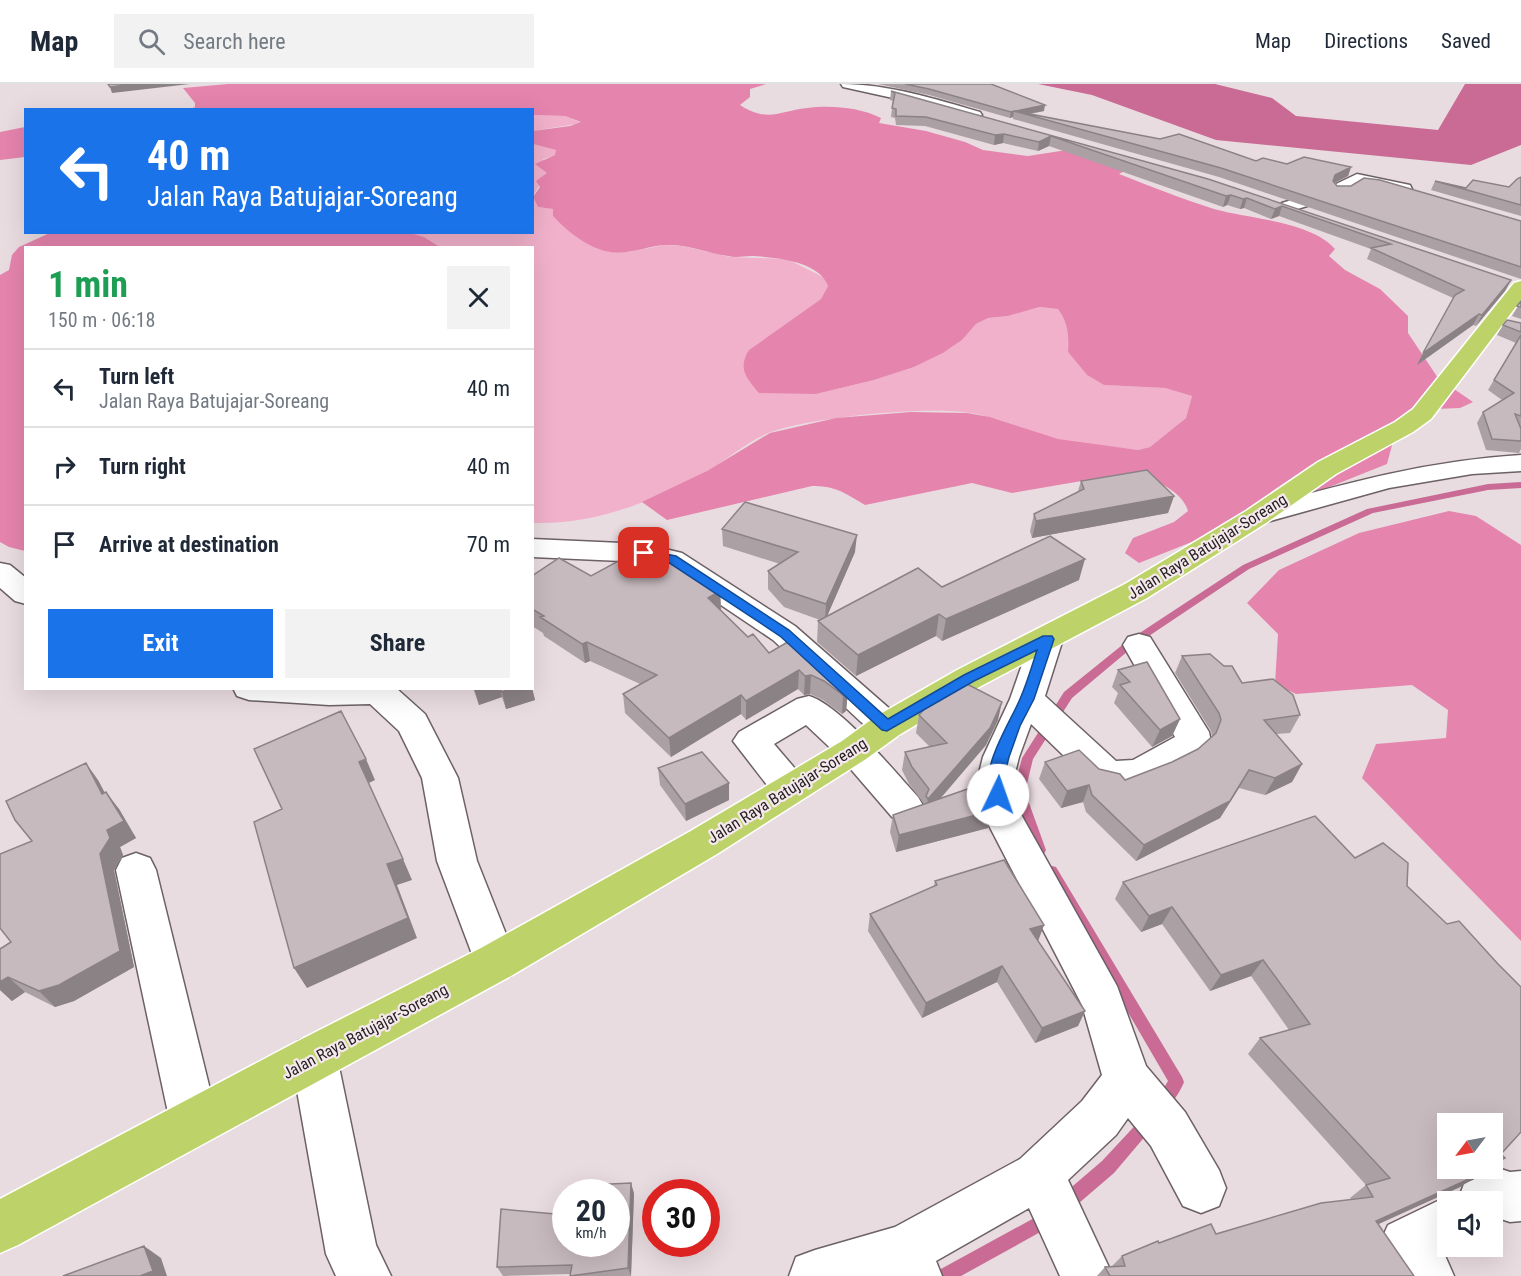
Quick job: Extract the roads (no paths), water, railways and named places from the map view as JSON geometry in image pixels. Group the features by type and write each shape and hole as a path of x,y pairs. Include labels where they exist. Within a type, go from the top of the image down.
{"highway":[{"name":"Jalan Raya Batujajar-Soreang","path":"0,1227 314,1057 496,962 703,843 854,750 887,726 969,678 1136,591 1257,517 1327,468 1404,428 1422,414 1503,322 1514,285"}],"street":[{"path":"848,84 923,100 994,121"},
{"path":"1340,189 1357,179 1363,179 1425,196"},
{"path":"1309,214 1282,205 1317,197"},
{"path":"1257,517 1386,481 1472,466 1521,463"},
{"path":"534,548 644,553 672,559 784,633 887,726"},
{"path":"0,572 24,592"},
{"path":"1047,639 1033,705 1013,726 995,781 1000,810 1102,1000 1147,1103 1201,1188"},
{"path":"1033,705 1107,775 1131,775 1187,748 1193,741 1192,732 1139,645"},
{"path":"281,690 328,693 376,690 413,723 440,778 457,861 496,962"},
{"path":"790,788 751,741 808,708 854,750 905,807"},
{"path":"136,870 194,1122"},
{"path":"314,1057 352,1254 365,1276"},
{"path":"835,1273 911,1265 1060,1221 1099,1119 1147,1103"},
{"path":"1503,1195 1510,1197 1521,1196"},
{"path":"1428,1276 1406,1243 1437,1227"}],"waterway":[{"path":"1040,850 1019,792 1028,758 1068,695 1130,644 1246,567 1370,511 1488,487 1521,485"},
{"path":"1052,871 1177,1082 1161,1104"},
{"path":"1066,1203 1108,1167 1148,1122"},
{"path":"945,1276 1047,1219"}]}
